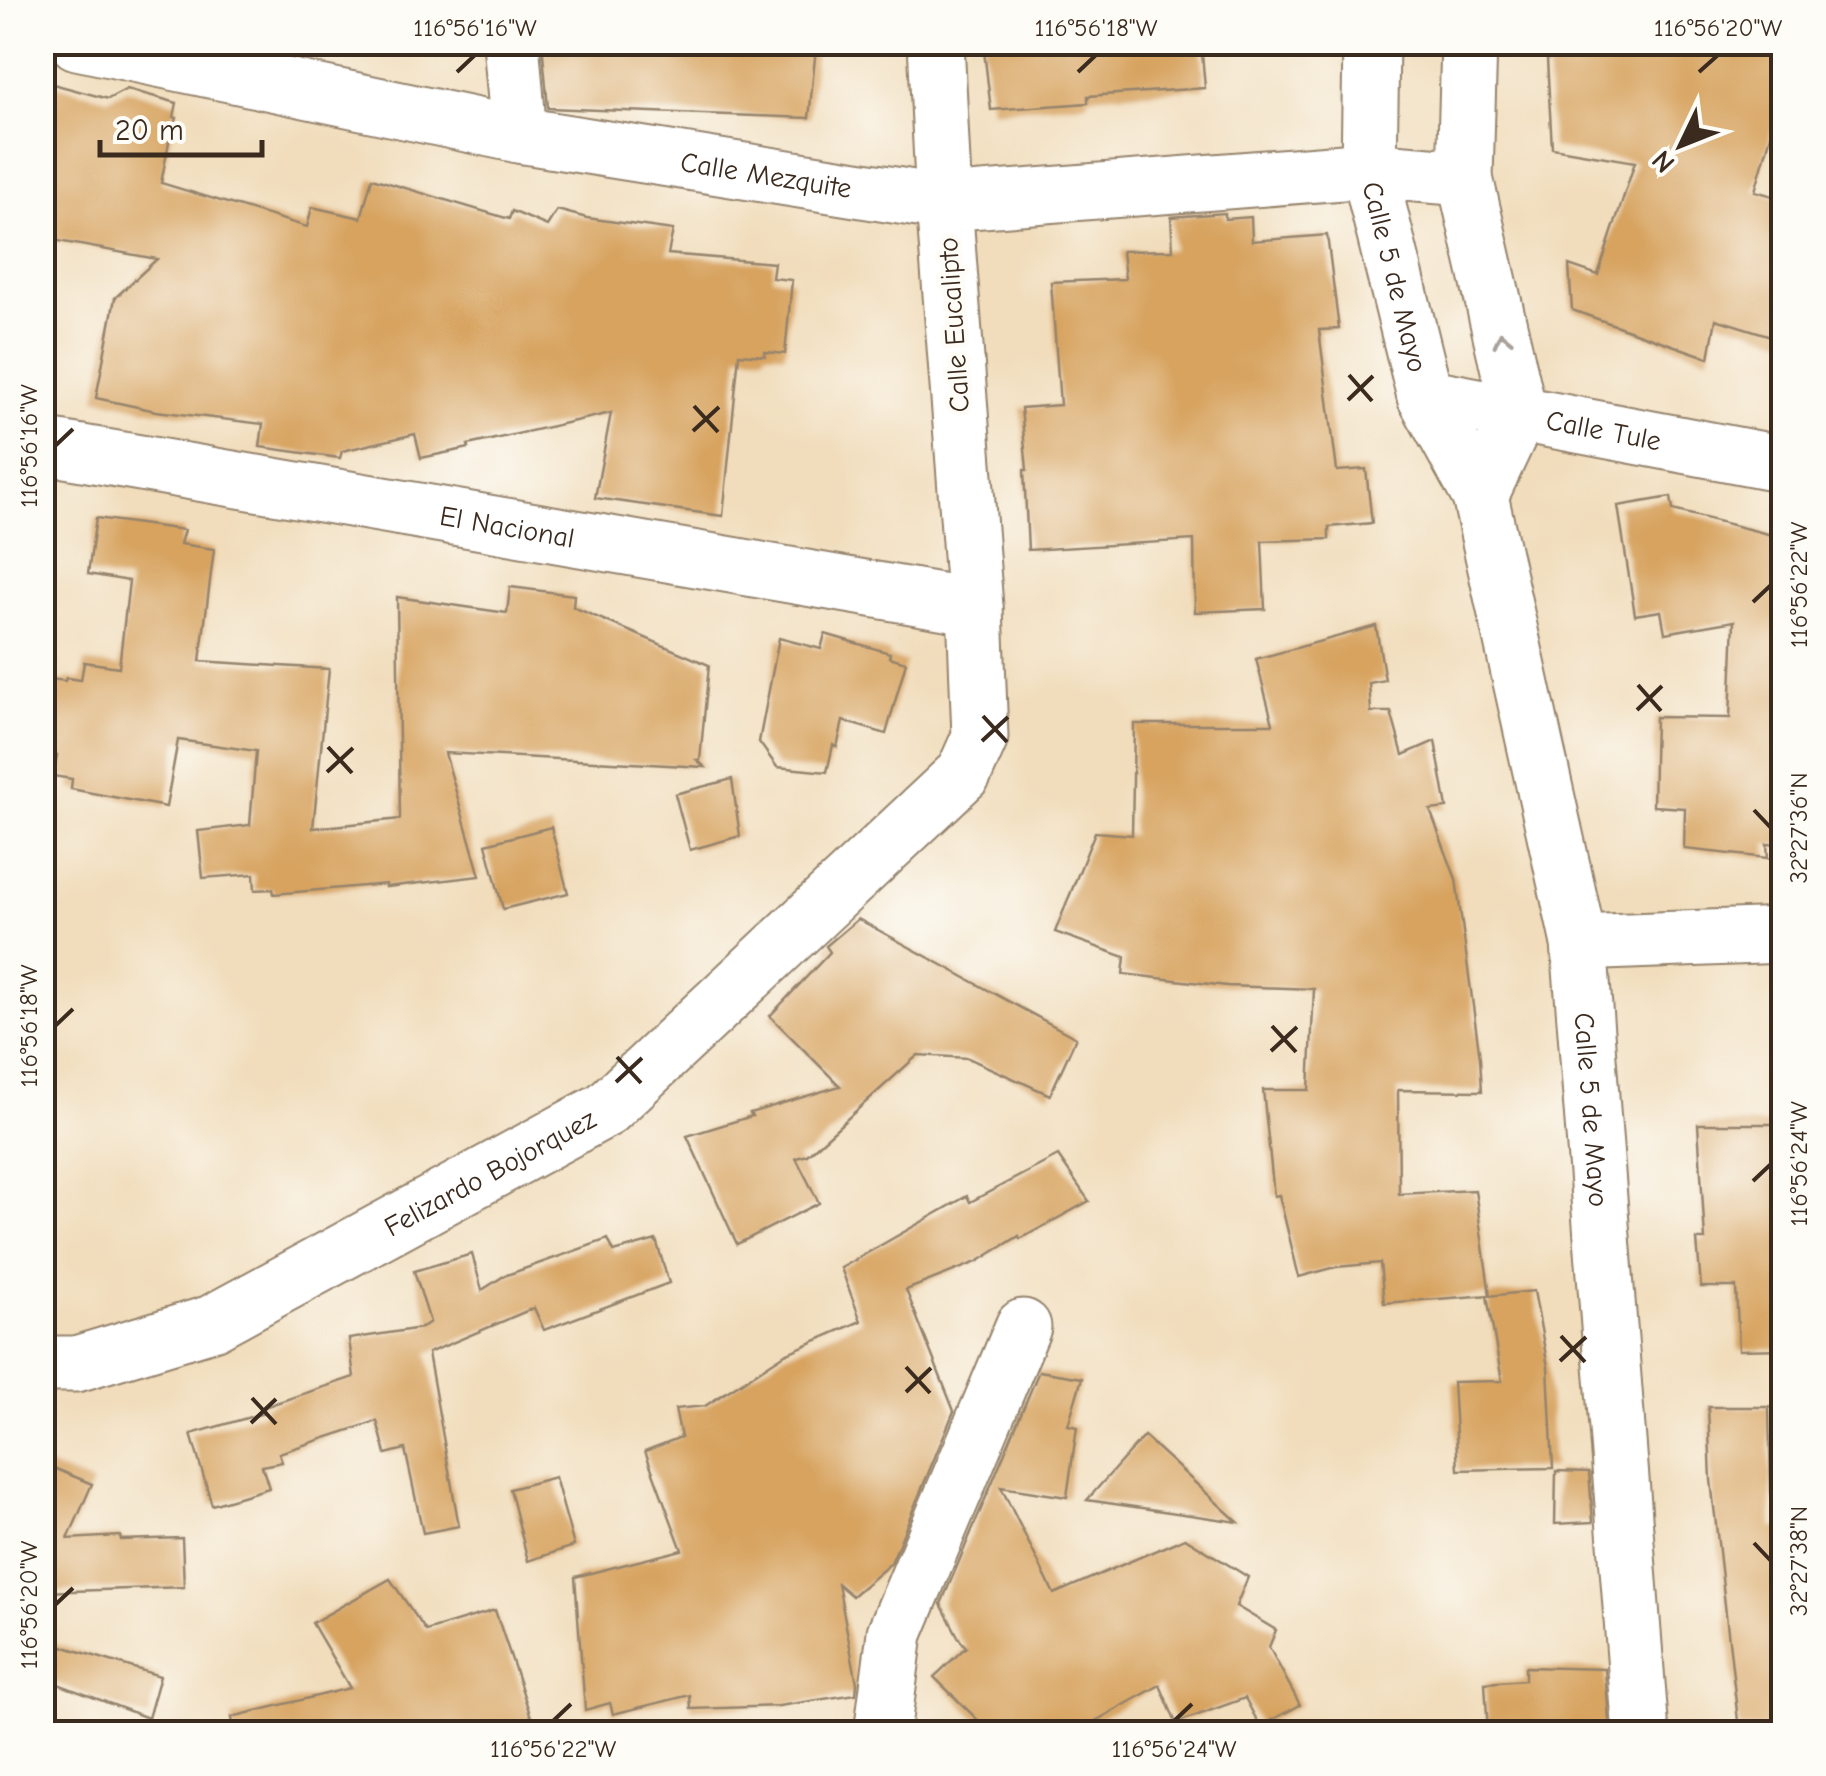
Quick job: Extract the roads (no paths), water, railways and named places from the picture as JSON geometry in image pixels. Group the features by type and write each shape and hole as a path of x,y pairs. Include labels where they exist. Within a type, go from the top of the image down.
{"street":[{"name":"Calle Mezquite","path":"77,42 519,135 944,203 1369,170 1465,178"},
{"path":"511,42 519,135"},
{"name":"Calle Eucalipto","path":"936,42 944,203 975,607"},
{"name":"Calle 5 de Mayo","path":"1371,42 1369,170 1425,396 1480,496 1579,944 1640,1734"},
{"path":"1470,42 1465,178 1519,413 1480,496"},
{"name":"Calle Tule","path":"1425,396 1784,464"},
{"name":"El Nacional","path":"42,446 975,607"},
{"name":"Felizardo Bojorquez","path":"42,1364 76,1364 212,1323 606,1110 964,773 980,737 975,607"},
{"path":"1579,944 1784,935"},
{"path":"882,1734 895,1634 1023,1327"}]}
